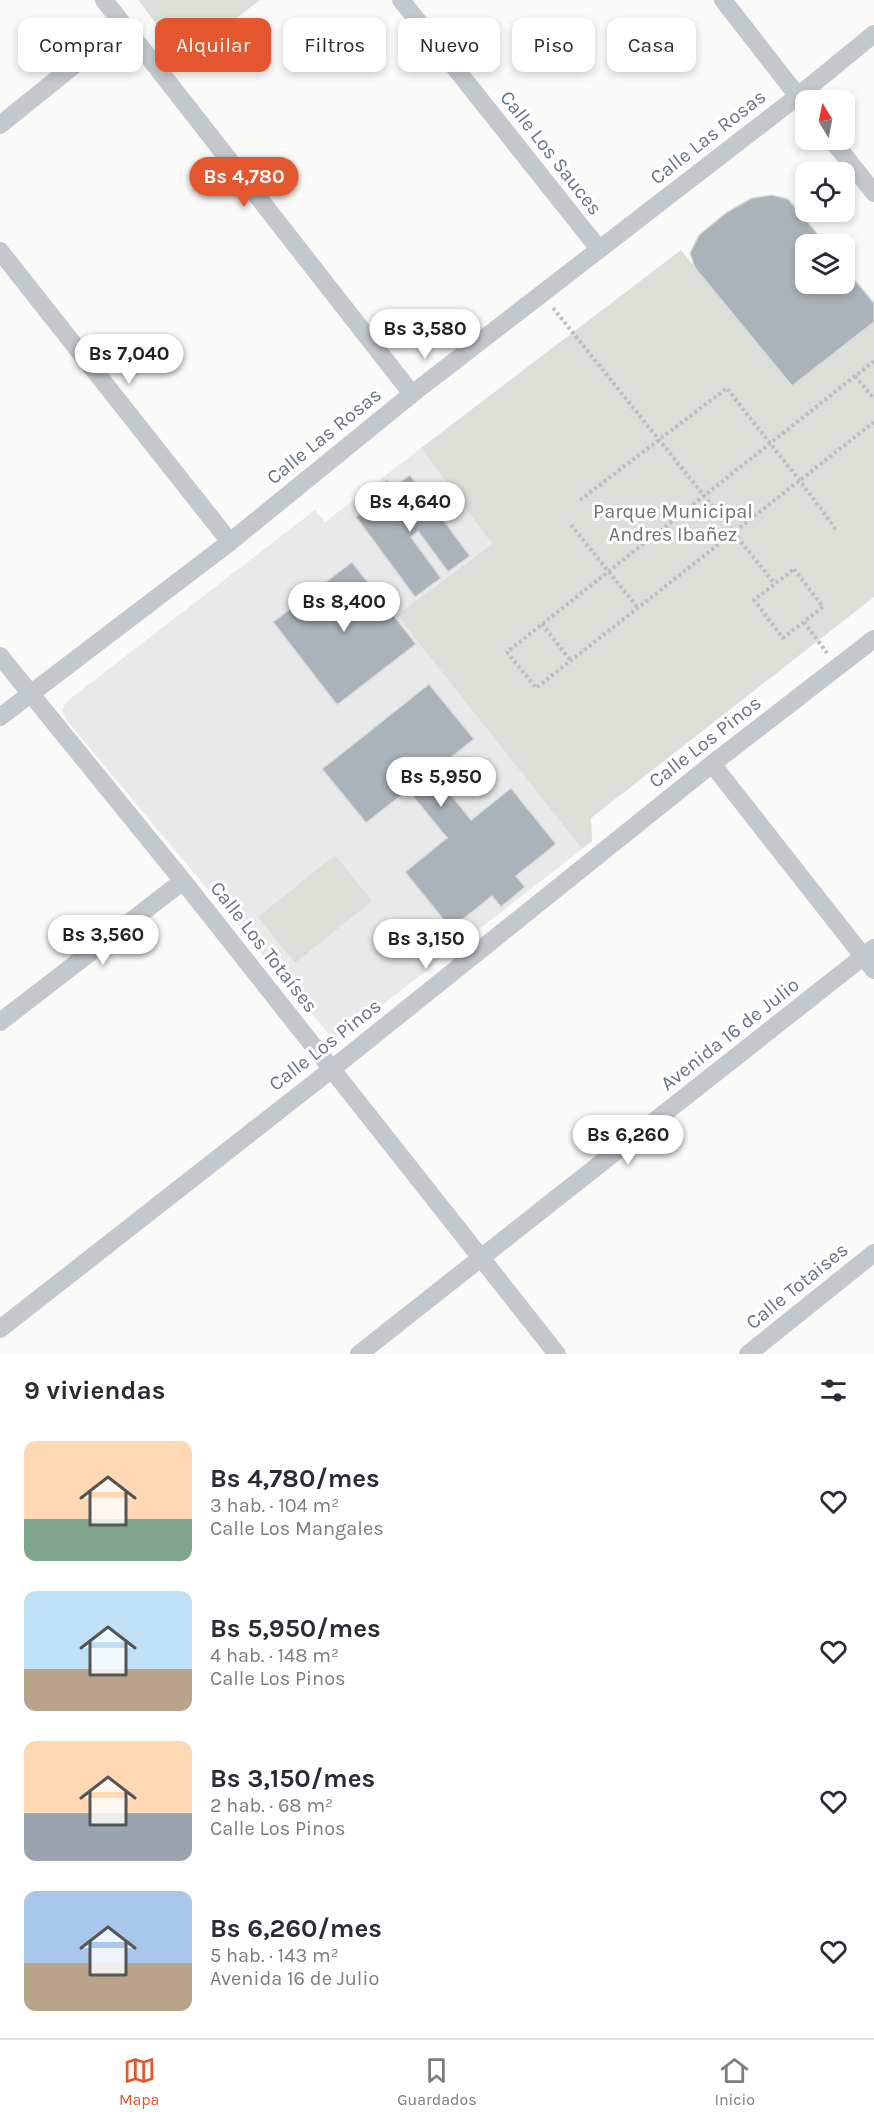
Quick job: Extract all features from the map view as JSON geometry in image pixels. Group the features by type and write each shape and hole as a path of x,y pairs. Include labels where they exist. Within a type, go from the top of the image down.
{"street":[{"path":"104,0 118,18"},
{"name":"Calle Los Sauces","path":"402,0 599,249"},
{"path":"723,0 795,92"},
{"name":"Calle Las Rosas","path":"814,90 874,34"},
{"path":"143,49 412,394"},
{"path":"0,125 66,72"},
{"name":"Calle Las Rosas","path":"0,717 230,542 412,394 599,249 795,106"},
{"path":"840,150 874,193"},
{"path":"0,251 230,542"},
{"name":"Calle Los Pinos","path":"0,1329 332,1069 712,764 874,639"},
{"name":"Calle Los Totaíses","path":"0,656 183,881 557,1354"},
{"path":"712,764 870,958"},
{"path":"0,1022 183,881"},
{"name":"Avenida 16 de Julio","path":"359,1354 870,958"},
{"name":"Calle Totaises","path":"748,1354 874,1253"}],"path":[{"path":"541,294 775,584"},
{"path":"874,362 507,652 536,688 874,422"},
{"path":"855,376 874,399"},
{"path":"580,500 727,388 800,480 836,530"},
{"path":"571,525 638,608"},
{"path":"794,569 823,607 804,622 783,638 754,600 794,569"},
{"path":"804,622 838,667"},
{"path":"542,624 572,661"}],"shaded area":[{"path":"421,448 492,544 398,615 582,849 341,1037 334,1037 327,1032 67,721 62,711 66,702 315,510 325,522"}],"green space":[{"path":"138,0 260,0 237,18 155,18 155,22"},
{"name":"Parque Municipal Andres Ibañez","path":"681,250 792,385 874,322 874,597 591,818 592,841 582,849 397,615 492,544 421,448"},
{"path":"335,855 372,901 295,963 258,917"}],"building":[{"path":"772,195 788,199 795,207 795,222 807,222 818,234 795,234 795,294 855,294 855,280 874,303 874,322 792,386 695,268 690,253 699,235 727,212 752,198"},
{"path":"410,475 470,556 448,572 418,531 411,537 441,578 415,597 356,517 375,504 367,493 387,480 393,487"},
{"path":"352,562 416,644 337,705 273,622"},
{"path":"429,684 474,739 433,772 471,820 511,788 556,844 516,876 525,887 501,907 492,896 451,929 405,872 447,838 408,790 366,823 322,769"}]}
